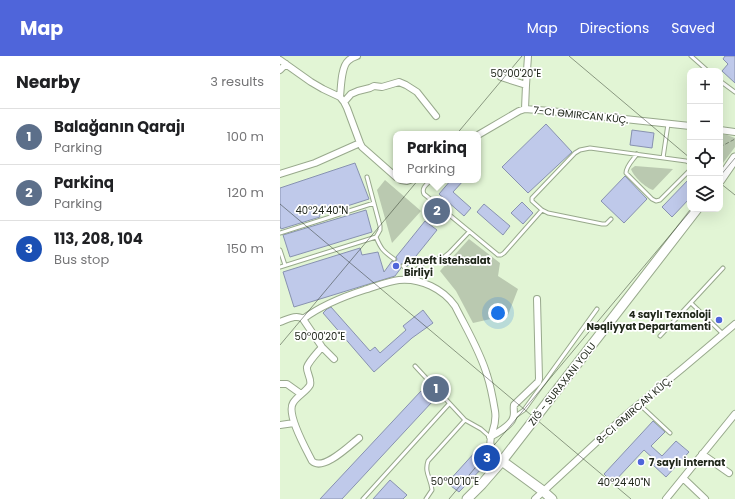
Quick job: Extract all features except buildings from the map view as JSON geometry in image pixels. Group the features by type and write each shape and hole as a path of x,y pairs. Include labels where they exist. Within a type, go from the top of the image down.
{"main road":[{"path":"723,176 735,158"},
{"path":"467,499 502,461 695,212"},
{"path":"502,461 552,499"}],"street":[{"path":"342,56 345,64"},
{"path":"342,99 342,76 345,64 348,60 357,56"},
{"path":"525,109 528,56"},
{"path":"280,60 311,82 342,99 348,108 360,143 393,174"},
{"path":"280,70 286,64"},
{"path":"501,77 526,85"},
{"path":"342,99 358,91 374,86 382,87 399,82 417,92 436,116"},
{"name":"7-CI ƏMIRCAN KÜÇ.","path":"481,133 525,109 687,126"},
{"path":"723,130 735,132"},
{"path":"280,174 315,163 360,143"},
{"path":"303,319 341,298 398,280 423,283 440,290 455,306 487,374 496,415 490,437 490,443 496,456 502,461"},
{"path":"490,437 511,422 514,417 514,405 538,382 537,298"},
{"path":"280,322 297,316 303,319 322,347 334,359"},
{"name":"8-CI ƏMIRCAN KÜÇ.","path":"535,499 627,414 735,324"},
{"path":"322,347 308,364 309,386 294,401 291,407 294,423 314,464 320,464 334,458 359,438"},
{"path":"280,384 287,384 301,394"},
{"path":"666,499 735,414"},
{"path":"280,425 294,423"},
{"path":"702,454 729,473"},
{"path":"683,478 706,499"}],"lane":[{"path":"691,56 705,68"},
{"path":"723,83 735,92"},
{"path":"664,158 668,124"},
{"path":"611,219 606,224 602,224 548,213 532,201 532,198 575,153 580,150 590,148 687,162"},
{"path":"637,154 627,168 626,173 652,199 656,201 660,200 687,173"},
{"path":"280,267 376,237 380,230 380,226 366,177"},
{"path":"428,183 423,188 422,191 424,194 498,255 504,253 542,210"},
{"path":"280,233 374,203"},
{"path":"413,274 427,261 444,257 469,232"},
{"path":"376,237 380,247 394,259"},
{"path":"280,250 285,265"},
{"path":"403,266 423,283"},
{"path":"660,336 723,268"},
{"path":"691,303 723,334"},
{"path":"514,417 524,410 597,309"},
{"path":"414,366 466,420 481,429 490,437"},
{"path":"363,499 449,404"},
{"path":"639,404 670,433"},
{"path":"426,499 432,490 432,485 426,467 428,461 466,420"}],"path":[{"path":"723,145 735,139"}],"green space":[{"path":"723,134 735,138 735,147 723,163"},
{"path":"635,166 673,169 653,190 643,184 634,175 631,169"},
{"path":"385,180 421,211 392,243 377,190"},
{"path":"469,239 500,263 498,276 518,289 508,315 473,323 456,291 440,271"}],"place":[{"name":"Parkinq","path":"437,211"},
{"name":"Azneft İstehsalat Birliyi","path":"396,266"},
{"name":"4 saylı Texnoloji Nəqliyyat Departamenti","path":"719,320"},
{"name":"Balağanın Qarajı","path":"436,389"},
{"name":"113, 208, 104","path":"487,458"},
{"name":"7 saylı İnternat","path":"641,462"}]}
